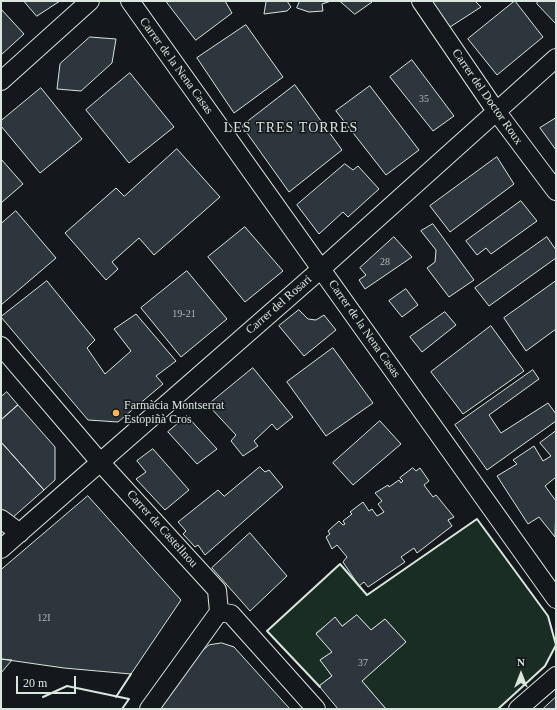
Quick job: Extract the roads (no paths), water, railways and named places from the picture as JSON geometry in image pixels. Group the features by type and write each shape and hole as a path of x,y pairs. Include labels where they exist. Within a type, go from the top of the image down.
{"street":[{"path":"1,81 90,1"},
{"name":"Carrer de la Nena Casas","path":"130,1 556,599"},
{"name":"Carrer del Doctor Roux","path":"421,1 496,111 556,191"},
{"name":"Carrer del Rosari","path":"1,549 321,269 556,58"},
{"name":"Carrer de Castellnou","path":"1,346 100,462 218,590 219,612"},
{"path":"1,519 20,533"},
{"path":"149,709 219,612 231,614 316,709"},
{"path":"518,709 556,676"}],"place":[{"name":"Farmàcia Montserrat Estopiñà Cros","path":"116,413"}],"district":[{"name":"LES TRES TORRES","path":"291,128"}]}
